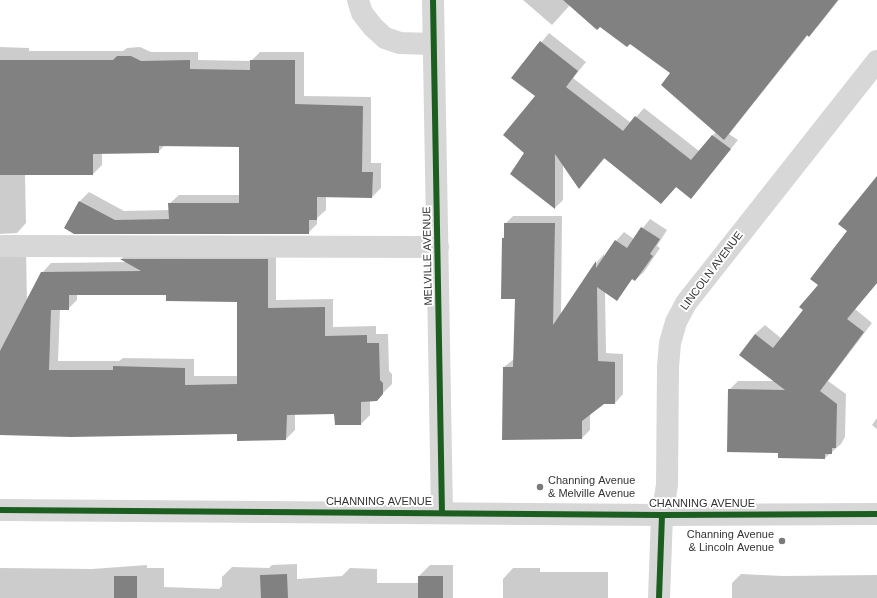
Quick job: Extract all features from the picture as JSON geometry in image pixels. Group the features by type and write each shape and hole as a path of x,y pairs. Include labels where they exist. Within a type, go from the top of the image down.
{"street":[{"path":"358,0 362,13 373,28 385,38 400,43 434,44"},
{"name":"MELVILLE AVENUE","path":"433,0 442,513"},
{"name":"LINCOLN AVENUE","path":"659,598 662,514 667,485 668,367 670,343 676,322 686,303 877,61"},
{"path":"0,246 438,247"},
{"name":"CHANNING AVENUE","path":"0,510 877,514"}],"building":[{"path":"563,0 838,0 809,37 807,35 724,140 661,85 670,73 630,44 627,47 600,27 597,30"},
{"path":"540,41 578,71 566,87 623,131 635,116 691,160 712,135 731,149 691,199 676,187 661,204 604,158 579,189 555,154 555,209 510,174 524,153 503,135 535,96 511,78"},
{"path":"117,56 131,56 141,61 190,60 190,69 250,70 250,60 295,60 295,104 363,106 362,172 373,172 372,198 317,197 317,220 309,220 309,234 74,234 64,228 79,201 115,220 169,219 168,203 239,203 239,147 159,146 159,153 93,154 93,175 0,175 0,60 113,60"},
{"path":"877,176 877,283 847,319 864,332 820,391 837,404 836,448 832,448 832,454 825,454 825,459 778,458 778,453 727,452 728,389 785,390 739,355 755,334 773,348 803,310 799,307 818,285 810,279 847,231 838,224"},
{"path":"504,223 555,223 553,325 596,261 596,268 615,240 627,248 641,227 660,239 650,254 653,256 635,281 632,279 617,301 597,287 598,361 615,362 615,404 604,404 582,421 582,439 502,440 503,367 513,367 515,299 501,299 502,238 504,238"},
{"path":"120,259 268,259 268,308 325,307 325,336 367,335 367,343 379,343 380,380 383,383 383,394 377,401 361,402 361,425 335,425 334,414 287,415 286,440 237,441 237,434 71,437 0,435 0,351 41,272 141,271","holes":["69,295 166,295 166,301 237,302 237,384 185,385 185,368 113,366 113,370 49,370 51,310 69,310"]},
{"path":"287,574 288,598 261,598 260,575"},
{"path":"114,576 137,576 137,598 114,598"},
{"path":"418,576 443,576 443,598 418,598"}],"cycle path":[{"path":"433,0 442,513"},
{"path":"0,510 662,515 877,514"},
{"path":"659,598 662,515"}],"place":[{"name":"Channing Avenue & Melville Avenue","path":"540,487"},
{"name":"Channing Avenue & Lincoln Avenue","path":"782,541"}]}
